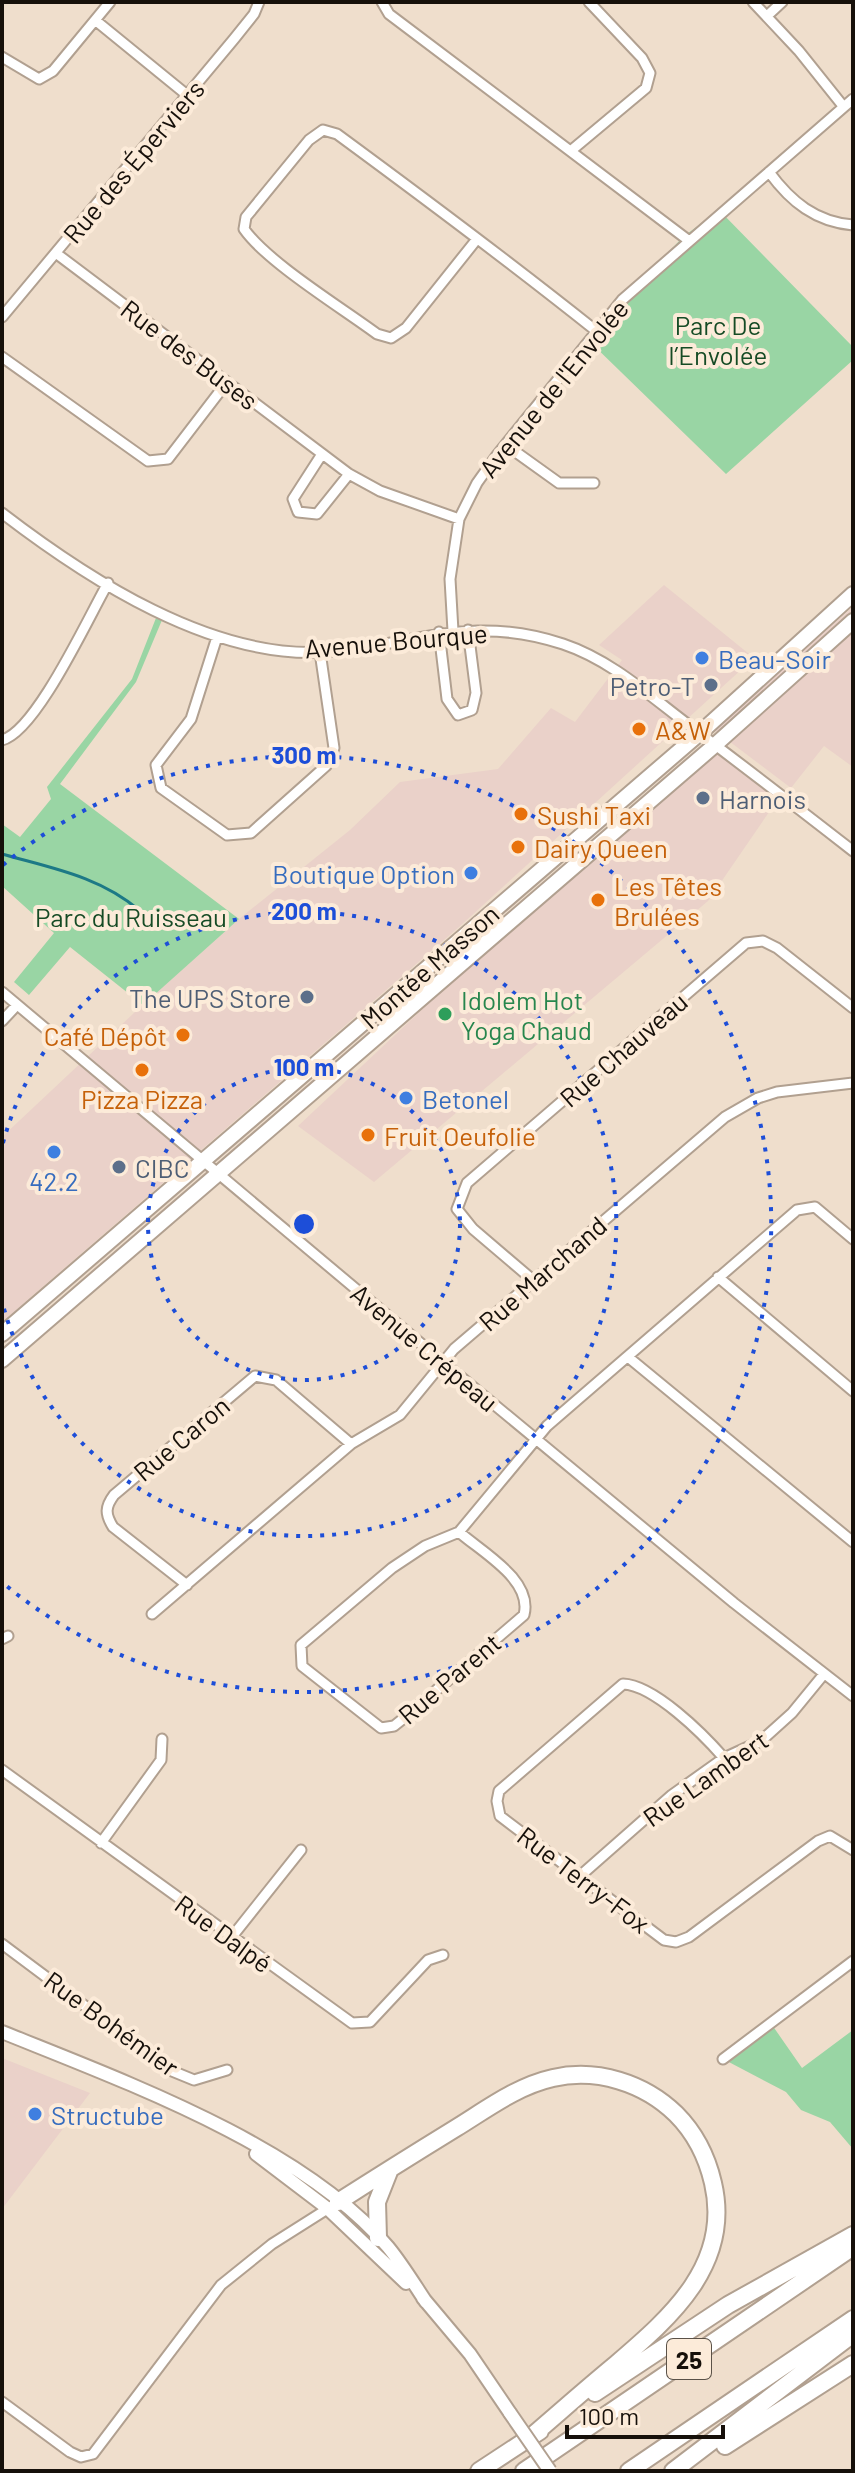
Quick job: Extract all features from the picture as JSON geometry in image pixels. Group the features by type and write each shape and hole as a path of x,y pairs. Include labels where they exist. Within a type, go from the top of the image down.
{"highway":[{"path":"333,2205 516,2091 548,2079 572,2075 615,2079 649,2093 683,2122 701,2150 713,2183 716,2217 710,2252 696,2283 661,2325 533,2435"},
{"path":"378,2238 377,2202 390,2169"},
{"path":"479,2471 728,2305 853,2235"},
{"name":"25","path":"524,2471 853,2247"},
{"name":"25","path":"629,2471 853,2319"},
{"path":"673,2471 853,2334"},
{"path":"687,2471 853,2364"}],"main road":[{"name":"Montée Masson","path":"2,1334 700,733 853,594"},
{"name":"Montée Masson","path":"2,1360 715,745 853,621"},
{"path":"440,957 452,971"}],"street":[{"path":"2,57 39,79 53,71 110,2"},
{"name":"Rue des Éperviers","path":"2,317 254,14 259,2"},
{"path":"382,2 389,14 573,149 688,240"},
{"path":"573,149 646,88 650,73 642,58 589,2"},
{"path":"753,2 843,106"},
{"path":"767,16 782,2"},
{"path":"95,20 187,95"},
{"name":"Avenue de l'Envolée","path":"453,631 450,579 459,519 477,483 595,330 622,300 853,99"},
{"path":"477,239 406,328 391,338 377,334 328,298 263,249 244,229 246,217 309,140 323,130 337,134 477,239 595,330"},
{"path":"769,172 782,190 809,212 831,223 853,225"},
{"name":"Rue des Buses","path":"57,254 349,474 380,491 459,519"},
{"path":"2,357 148,461 168,459 227,382"},
{"path":"506,445 559,483 594,483"},
{"path":"322,454 293,499 298,512 317,514 349,474"},
{"name":"Avenue Bourque","path":"4,519 159,613 217,637 320,652 439,632 484,629 534,636 577,650 616,671 853,851"},
{"path":"2,740 19,731 46,696 108,583"},
{"path":"439,632 447,699 458,715 472,710 476,693 468,630"},
{"path":"217,637 191,719 156,765 161,788 227,835 251,833 326,766 334,748 320,652"},
{"name":"Rue Chauveau","path":"534,1281 473,1229 457,1209 467,1183 746,943 763,941 777,948 853,1008"},
{"name":"Avenue Crépeau","path":"2,992 444,1363 853,1696"},
{"path":"2,1021 17,1005"},
{"name":"Rue Marchand","path":"152,1614 351,1444 400,1415 451,1352 725,1117 758,1098 777,1092 853,1083"},
{"name":"Rue Parent","path":"459,1532 522,1587 528,1601 524,1615 394,1726 381,1728 302,1666 301,1645 392,1568 425,1546 459,1532 547,1426 797,1210 815,1207 853,1239"},
{"path":"718,1277 853,1391"},
{"path":"628,1357 853,1542"},
{"name":"Rue Caron","path":"187,1585 113,1527 106,1505 114,1495 255,1376 266,1375 276,1380 351,1444"},
{"name":"Rue Lambert","path":"580,1876 672,1795 724,1758 748,1749 779,1726 824,1674"},
{"name":"Rue Terry-Fox","path":"724,1758 651,1693 637,1684 623,1684 499,1791 500,1816 664,1940 676,1942 689,1937 818,1841 830,1836 853,1850"},
{"path":"101,1843 161,1760 162,1739"},
{"name":"Rue Dalpé","path":"2,1770 336,2015 361,2024 370,2022 428,1960 443,1955"},
{"path":"231,1938 301,1850"},
{"name":"Rue Bohémier","path":"2,1944 172,2071 194,2080 213,2077 227,2070"},
{"path":"723,2059 853,1961"},
{"path":"2,2032 148,2092 299,2170 426,2302"},
{"path":"333,2205 378,2238 470,2354 550,2471"},
{"path":"2,2402 74,2454 93,2454 221,2285 272,2244 333,2205"}],"shaded area":[{"path":"664,585 754,658 459,927 2,1322 2,1137 239,919 350,830 400,782 498,769 551,708 575,722 622,660 599,645"},
{"path":"853,607 853,767 824,746 791,788 713,729"},
{"path":"706,743 778,799 708,901 374,1182 298,1126"},
{"path":"2,2058 90,2093 2,2209"}],"green space":[{"name":"Parc De l’Envolée","path":"719,210 853,347 853,360 726,474 586,338 683,237"},
{"name":"Parc du Ruisseau","path":"156,618 162,620 136,682 60,784 239,919 143,1005 70,947 29,995 14,982 54,933 2,886 2,824 20,837 51,799 47,787 132,679"},
{"path":"770,2022 802,2068 853,2030 853,2149 830,2122 801,2110 786,2092 725,2060"}],"waterway":[{"path":"2,854 91,881 124,898 139,910"}],"place":[{"name":"Beau-Soir","path":"702,658"},
{"name":"Petro-T","path":"711,685"},
{"name":"A&W","path":"639,729"},
{"name":"Harnois","path":"703,798"},
{"name":"Sushi Taxi","path":"521,814"},
{"name":"Dairy Queen","path":"518,847"},
{"name":"Boutique Option","path":"471,873"},
{"name":"Les Têtes Brulées","path":"598,900"},
{"name":"The UPS Store","path":"307,997"},
{"name":"Idolem Hot Yoga Chaud","path":"445,1014"},
{"name":"Café Dépôt","path":"183,1035"},
{"name":"Pizza Pizza","path":"142,1070"},
{"name":"Betonel","path":"406,1098"},
{"name":"Fruit Oeufolie","path":"368,1135"},
{"name":"42.2","path":"54,1152"},
{"name":"CIBC","path":"119,1167"},
{"name":"Structube","path":"35,2114"}]}
